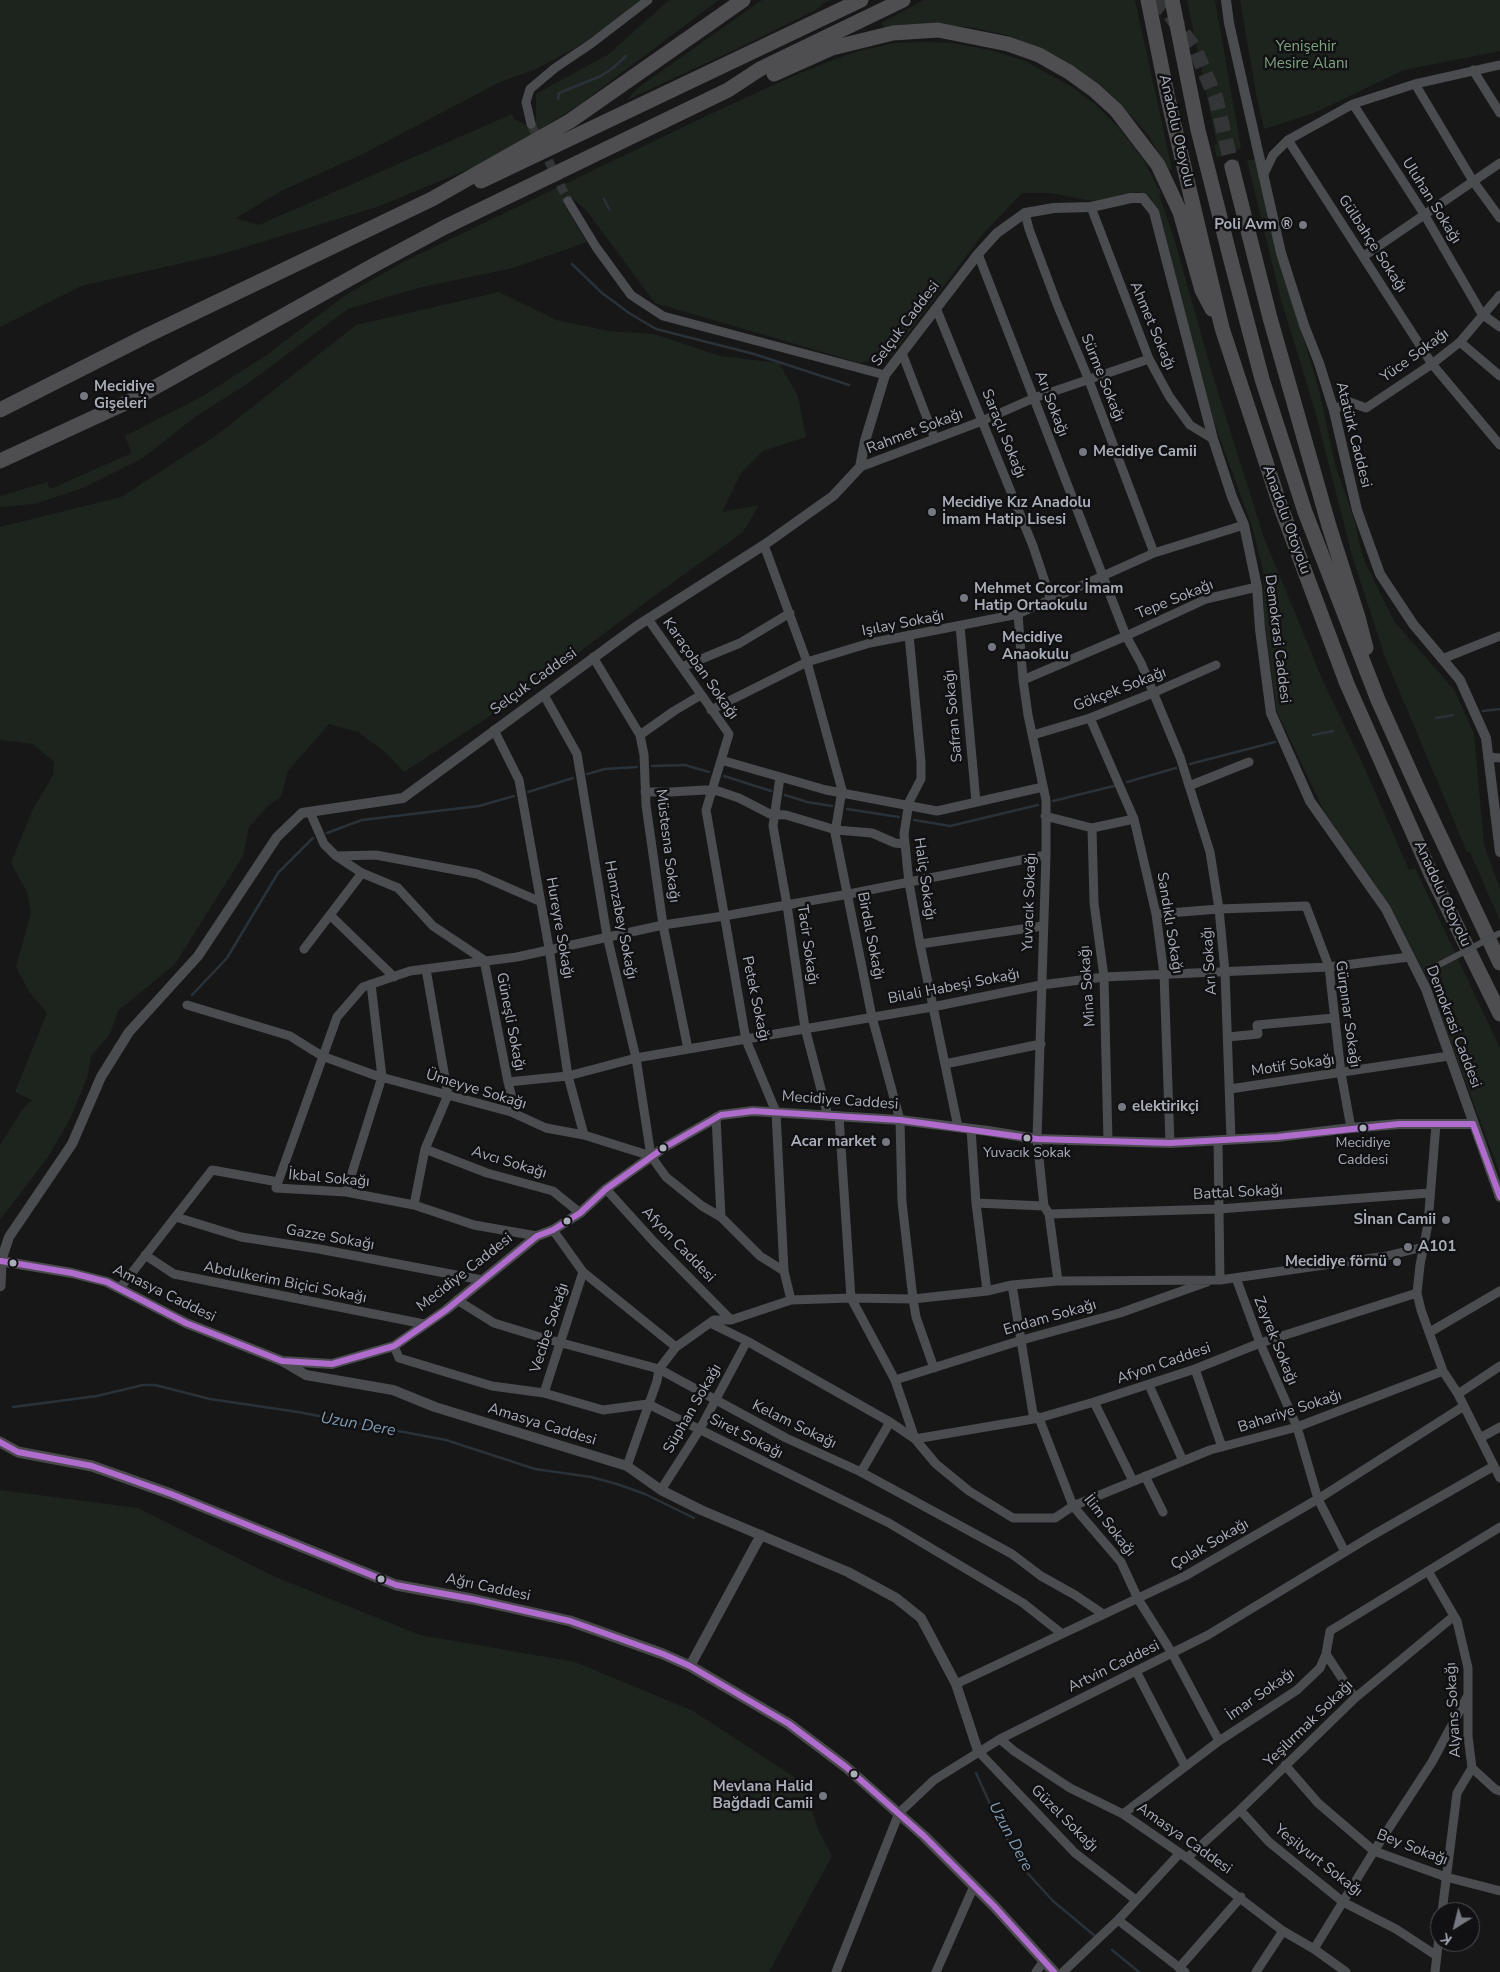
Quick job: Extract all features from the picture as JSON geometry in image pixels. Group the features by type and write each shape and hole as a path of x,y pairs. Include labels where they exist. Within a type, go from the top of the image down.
{"highway":[{"path":"0,410 148,335 432,199 570,121 743,0"},
{"path":"432,199 472,186 861,0"},
{"path":"0,460 134,399 419,241 728,90 760,69 903,0"},
{"name":"Anadolu Otoyolu","path":"1148,0 1172,117 1222,328 1280,505 1347,684 1432,876 1500,1014"},
{"name":"Anadolu Otoyolu","path":"1172,0 1198,130 1262,378 1305,512 1378,700 1500,962"},
{"path":"728,90 765,78 832,48 893,34 938,30 1008,44 1039,55 1069,72 1094,90 1116,110 1158,165 1180,212 1202,290 1222,328"},
{"path":"1232,167 1270,318 1358,617 1378,700"}],"main road":[{"path":"0,1261 0,1286"},
{"name":"Ağrı Caddesi","path":"0,1442 5,1450 92,1466 163,1491 396,1585 472,1599 570,1621 663,1654 690,1666 789,1724 846,1767 899,1813 974,1886 1054,1972"}],"street":[{"path":"531,124 526,102 530,88 648,0"},
{"name":"Atatürk Caddesi","path":"1226,0 1281,254 1334,411 1357,510 1380,574 1413,624 1460,680 1486,738 1500,851"},
{"path":"1263,176 1273,155 1288,140 1353,104 1415,84 1500,65"},
{"path":"1473,70 1500,113"},
{"path":"1415,84 1473,181 1500,218"},
{"name":"Uluhan Sokağı","path":"1353,104 1424,214 1482,314"},
{"name":"Gülbahçe Sokağı","path":"1288,140 1432,364 1500,445"},
{"path":"1364,256 1500,162"},
{"name":"Selçuk Caddesi","path":"0,1261 9,1237 72,1144 101,1077 129,1032 198,956 277,836 302,813 404,798 593,657 648,619 764,545 833,496 860,467 865,442 885,376 978,254 997,233 1025,213 1054,208 1090,207 1131,198 1143,198"},
{"name":"Demokrasi Caddesi","path":"1143,198 1154,212 1213,439 1232,497 1244,525 1257,587 1260,629 1271,714 1310,801 1386,909 1426,989 1500,1197"},
{"path":"568,200 596,246 631,295 663,316 885,376"},
{"name":"Ahmet Sokağı","path":"1090,207 1149,359 1169,396 1190,425 1213,439"},
{"name":"Sürme Sokağı","path":"1025,213 1056,304 1088,378 1154,553"},
{"name":"Arı Sokağı","path":"978,254 1126,636 1141,663 1180,757 1210,852 1219,909 1225,972 1231,1139"},
{"name":"Yüce Sokağı","path":"1334,411 1347,401 1366,408 1432,364 1460,342 1500,294"},
{"name":"Saraçlı Sokağı","path":"936,308 1033,546 1052,600"},
{"path":"1482,314 1500,327"},
{"path":"1460,342 1500,376"},
{"path":"902,353 935,439"},
{"name":"Rahmet Sokağı","path":"860,467 982,421 1034,398 1088,378 1149,359"},
{"name":"Işılay Sokağı","path":"711,710 807,662 870,643 1018,614 1154,553 1244,525"},
{"name":"Birdal Sokağı","path":"764,545 807,662 842,793 836,830 872,1017 900,1120 902,1202 913,1299 916,1317 934,1368"},
{"name":"Tepe Sokağı","path":"1023,680 1206,599 1257,587"},
{"path":"682,667 740,644 790,613"},
{"name":"Yuvacık Sokağı","path":"1018,614 1023,680 1046,800 1038,1139 1058,1281"},
{"name":"Karaçoban Sokağı","path":"648,619 728,734"},
{"name":"Safran Sokağı","path":"960,626 976,802"},
{"name":"Haliç Sokağı","path":"909,635 921,780 908,806 904,834 909,883 920,944 958,1127"},
{"path":"1442,659 1500,636"},
{"name":"Müstesna Sokağı","path":"593,657 640,735 644,754 645,792 663,925 688,1049"},
{"name":"Gökçek Sokağı","path":"1033,735 1090,718 1153,694 1216,665"},
{"name":"Hamzabey Sokağı","path":"544,695 577,754 607,936 636,1058 651,1156"},
{"path":"640,735 674,711 701,696"},
{"name":"Sandıklı Sokağı","path":"1090,718 1134,819 1156,914 1164,974 1170,1143"},
{"name":"Hureyre Sokağı","path":"494,730 519,780 549,948 568,1076 584,1135"},
{"name":"Petek Sokağı","path":"728,734 706,810 746,1040 776,1112 784,1271 791,1300"},
{"path":"1488,757 1500,758"},
{"path":"721,760 842,793 937,811 1043,787"},
{"path":"1189,786 1249,762"},
{"name":"Tacir Sokağı","path":"780,777 773,826 787,904 805,1028 834,1116 851,1298"},
{"path":"645,792 712,790 739,798 762,811 774,815 786,815 836,830 872,833 895,843 905,844"},
{"name":"Güneşli Sokağı","path":"310,812 324,844 336,856 362,873 398,888 433,926 484,960 516,1114"},
{"path":"1045,816 1092,828 1134,819"},
{"name":"Mina Sokağı","path":"1092,828 1094,903 1104,977 1108,1141"},
{"path":"336,856 376,855 477,874 541,902"},
{"path":"278,1182 337,1017 363,987 394,976 426,969 517,957 549,948 663,925 849,894 1046,856"},
{"path":"304,949 362,873"},
{"name":"Gürpınar Sokağı","path":"1156,914 1219,909 1306,906 1329,967 1341,1074 1351,1128"},
{"path":"330,915 394,976"},
{"path":"920,944 1043,926"},
{"path":"1434,968 1500,933"},
{"name":"Bilali Habeşi Sokağı","path":"508,1082 568,1076 636,1058 746,1040 1041,985 1104,977 1329,967 1409,957"},
{"path":"414,1205 425,1149 448,1095 426,969"},
{"path":"346,1192 382,1077 372,984"},
{"name":"Ümeyye Sokağı","path":"187,1005 290,1036 322,1056 382,1077 516,1114 546,1128 584,1135 651,1156"},
{"path":"1228,1036 1258,1034 1257,1025 1334,1018"},
{"path":"945,1064 1041,1044"},
{"name":"Motif Sokağı","path":"1230,1089 1341,1074 1449,1056"},
{"name":"Mecidiye Caddesi","path":"282,1361 332,1364 394,1346 457,1300 538,1236 553,1230 580,1212 606,1189 651,1156 716,1117 735,1112 776,1112 900,1120 1038,1139 1170,1143 1277,1137 1351,1128 1473,1124"},
{"path":"716,1117 721,1217"},
{"path":"1436,1124 1428,1224 1417,1293 1421,1310 1443,1371 1458,1394 1500,1478"},
{"path":"971,1129 976,1203 987,1291"},
{"path":"1216,1280 1218,1141"},
{"name":"Avcı Sokağı","path":"425,1149 487,1173 553,1191 580,1212"},
{"path":"651,1156 666,1177 702,1206 721,1217 760,1256 784,1271"},
{"name":"İkbal Sokağı","path":"120,1288 212,1170 278,1182 276,1188 346,1192 414,1205 474,1225 538,1236"},
{"name":"Afyon Caddesi","path":"606,1189 654,1242 731,1320"},
{"name":"Battal Sokağı","path":"976,1203 1047,1210 1218,1209 1429,1193"},
{"name":"Gazze Sokağı","path":"176,1216 242,1237 319,1249 482,1280"},
{"path":"553,1230 583,1272 676,1347"},
{"path":"627,1466 657,1381 659,1369 676,1347 714,1320 731,1320 791,1300 851,1298 913,1299 987,1291 1012,1285 1058,1281 1216,1280 1387,1256 1423,1247"},
{"name":"Abdulkerim Biçici Sokağı","path":"146,1255 174,1274 424,1324"},
{"name":"Amasya Caddesi","path":"0,1261 107,1282 186,1323 282,1361 306,1375 394,1390 435,1407 627,1466 661,1490 848,1572 896,1598 922,1618 956,1684 978,1751"},
{"name":"Vecibe Sokağı","path":"544,1393 583,1272"},
{"name":"Zeyrek Sokağı","path":"1236,1278 1260,1343 1297,1427 1318,1498 1345,1552"},
{"name":"Endam Sokağı","path":"895,1380 1022,1340 1120,1313 1216,1280"},
{"name":"İlim Sokağı","path":"1012,1285 1033,1414 1039,1418 1074,1506 1121,1562 1138,1598 1172,1654 1219,1741"},
{"path":"1430,1332 1500,1290"},
{"name":"Afyon Caddesi","path":"915,1439 1039,1418 1149,1385 1260,1343 1417,1293"},
{"path":"851,1298 895,1380 915,1439"},
{"name":"Kelam Sokağı","path":"457,1300 494,1323 659,1369 786,1438 862,1472 1012,1554 1041,1576 1075,1595 1103,1614"},
{"path":"710,1323 747,1341 890,1422 915,1439"},
{"name":"Süphan Sokağı","path":"661,1490 700,1429 747,1341"},
{"path":"394,1346 399,1358 492,1386 544,1393 603,1410 648,1404"},
{"path":"1458,1394 1500,1366"},
{"path":"1195,1369 1222,1447"},
{"name":"Bahariye Sokağı","path":"915,1439 936,1464 962,1486 1013,1518 1055,1518 1074,1506 1183,1461 1222,1447 1297,1427 1443,1371"},
{"path":"1149,1385 1183,1461"},
{"path":"1094,1402 1134,1481"},
{"name":"Siret Sokağı","path":"648,1404 889,1524 1023,1603 1061,1633"},
{"name":"Çolak Sokağı","path":"956,1684 1185,1576 1318,1498 1464,1406"},
{"path":"862,1472 890,1422"},
{"path":"1480,1438 1500,1427"},
{"name":"Artvin Caddesi","path":"836,1972 899,1813 934,1780 1000,1739 1208,1635 1345,1552 1494,1466"},
{"path":"1145,1476 1163,1512"},
{"name":"İmar Sokağı","path":"1123,1814 1219,1741 1297,1690 1320,1668 1326,1654 1330,1631 1500,1528"},
{"path":"690,1666 761,1535"},
{"name":"Alyans Sokağı","path":"1428,1570 1457,1622 1468,1668 1468,1736 1472,1768 1457,1793 1443,1902"},
{"name":"Yeşilırmak Sokağı","path":"1063,1972 1184,1855 1240,1810 1355,1698 1454,1616"},
{"path":"1326,1654 1355,1698"},
{"path":"1136,1672 1185,1766"},
{"path":"1314,1949 1374,1851 1432,1762 1468,1695"},
{"name":"Amasya Caddesi","path":"1000,1739 1014,1751 1070,1788 1123,1814 1184,1855 1283,1931 1314,1949 1346,1972"},
{"name":"Güzel Sokağı","path":"978,1751 1075,1853 1136,1900"},
{"name":"Bey Sokağı","path":"1285,1765 1318,1803 1374,1851 1446,1877 1500,1891"},
{"path":"1472,1768 1495,1789 1500,1791"},
{"name":"Yeşilyurt Sokağı","path":"1240,1810 1268,1842 1343,1902 1396,1930 1437,1956"},
{"path":"936,1972 974,1886"},
{"path":"1118,1920 1182,1970 1240,1897"},
{"path":"1256,1972 1283,1931"},
{"path":"1434,1972 1437,1952"},
{"path":"1036,1972 1044,1960"}],"green space":[{"path":"0,0 640,0 605,30 568,52 536,69 500,82 361,155 283,190 236,218 259,225 512,114 514,119 526,125 536,122 536,94 609,54 669,0 719,0 580,104 496,158 377,207 222,254 81,286 0,327"},
{"path":"762,0 830,0 821,5 821,7 749,43 627,100 638,88"},
{"path":"924,0 1135,0 1172,169 1168,170 1149,136 1115,98 1081,71 1059,57 1010,36 975,28 940,24 884,27 881,23"},
{"path":"1187,0 1215,0 1241,148 1217,158 1214,145 1217,144"},
{"name":"Yenişehir Mesire Alanı","path":"1240,0 1500,0 1500,51 1404,70 1314,113 1264,129"},
{"path":"895,43 953,43 990,50 1025,61 1072,87 1096,105 1117,126 1143,159 1161,193 1159,195 1174,238 1213,376 1263,535 1323,681 1362,762 1409,870 1415,868 1500,1048 1500,1174 1426,976 1391,907 1324,811 1277,712 1264,618 1263,570 1252,526 1213,420 1180,310 1151,198 1138,192 1092,201 1050,193 1022,193 982,235 892,355 860,363 655,303 586,210 573,199 563,203 587,242 513,268 418,288 348,309 250,382 195,417 143,458 83,488 34,504 0,507 0,496 47,482 50,489 132,453 125,436 203,396 268,354 344,296 403,262 708,115 800,73 849,54 872,48"},
{"path":"1247,160 1255,160 1275,243 1319,390 1336,468 1353,515 1363,558 1394,621 1455,691 1474,734 1484,845 1500,889 1500,921 1470,852 1467,852 1385,657 1353,559 1314,407 1281,300"},
{"path":"499,292 556,320 609,331 654,334 720,356 779,363 798,396 806,437 763,451 741,473 722,512 759,505 743,532 543,679 404,772 385,752 358,732 329,724 288,771 281,797 269,805 249,827 243,856 175,964 118,1011 110,1034 91,1056 88,1075 71,1117 48,1157 0,1220 0,1145 22,1110 32,1100 15,1092 47,1013 30,993 16,967 31,913 27,892 11,863 32,811 53,775 54,762 33,744 0,740 0,527 121,497 217,435 356,325"},
{"path":"0,1490 138,1508 273,1576 420,1635 575,1662 693,1711 805,1784 817,1827 832,1856 769,1972 0,1972"}],"waterway":[{"path":"558,99 559,93 601,76 626,56"},
{"path":"604,199 609,209"},
{"path":"572,264 602,293 629,313 656,329 754,354 849,385"},
{"path":"1483,711 1500,709"},
{"path":"1436,718 1453,715"},
{"path":"1313,735 1333,731"},
{"path":"1190,764 1275,742"},
{"path":"652,766 685,765 709,772"},
{"path":"587,774 605,769 637,767"},
{"path":"1127,782 1176,768"},
{"path":"724,776 771,791"},
{"path":"528,792 573,778"},
{"path":"1053,801 1114,786"},
{"path":"785,795 807,802 832,806"},
{"path":"327,833 362,820 479,806 514,796"},
{"path":"914,820 950,826 1038,805"},
{"path":"847,809 899,817"},
{"path":"192,995 227,958 278,873 313,838"},
{"name":"Uzun Dere","path":"13,1407 97,1396 143,1385 155,1385 210,1399 298,1412 446,1440 535,1469 591,1477 617,1484 645,1494 694,1518"},
{"name":"Uzun Dere","path":"976,1773 999,1824 1022,1867 1053,1901 1095,1936"},
{"name":"Uzun Dere","path":"1112,1950 1139,1972"}],"tunnel":[{"path":"1153,0 1168,12 1195,49 1216,99 1232,167"},
{"path":"531,124 568,201"}],"transit line":[{"path":"1,1261 72,1273 107,1282 186,1323 282,1361 332,1364 394,1346 446,1310 537,1236 553,1230 580,1213 606,1189 665,1147 721,1115 753,1111 900,1120 1037,1139 1170,1143 1277,1137 1399,1124 1473,1124"},
{"path":"1473,1124 1500,1197"},
{"path":"0,1442 18,1452 92,1466 171,1494 396,1585 472,1599 570,1621 663,1654 690,1666 789,1724 846,1767 924,1836 994,1906 1054,1972"}],"place":[{"name":"Poli Avm ®","path":"1303,225"},
{"name":"Mecidiye Gişeleri","path":"84,396"},
{"name":"Mecidiye Camii","path":"1083,452"},
{"name":"Mecidiye Kız Anadolu İmam Hatip Lisesi","path":"932,512"},
{"name":"Mehmet Corcor İmam Hatip Ortaokulu","path":"964,598"},
{"name":"Mecidiye Anaokulu","path":"992,647"},
{"name":"elektirikçi","path":"1122,1107"},
{"name":"Mecidiye Caddesi","path":"1363,1128"},
{"name":"Yuvacık Sokak","path":"1027,1138"},
{"name":"Acar market","path":"886,1142"},
{"name":"Sİnan Camii","path":"1446,1220"},
{"name":"A101","path":"1408,1247"},
{"name":"Mecidiye förnü","path":"1397,1262"},
{"name":"Mevlana Halid Bağdadi Camii","path":"823,1796"}]}
